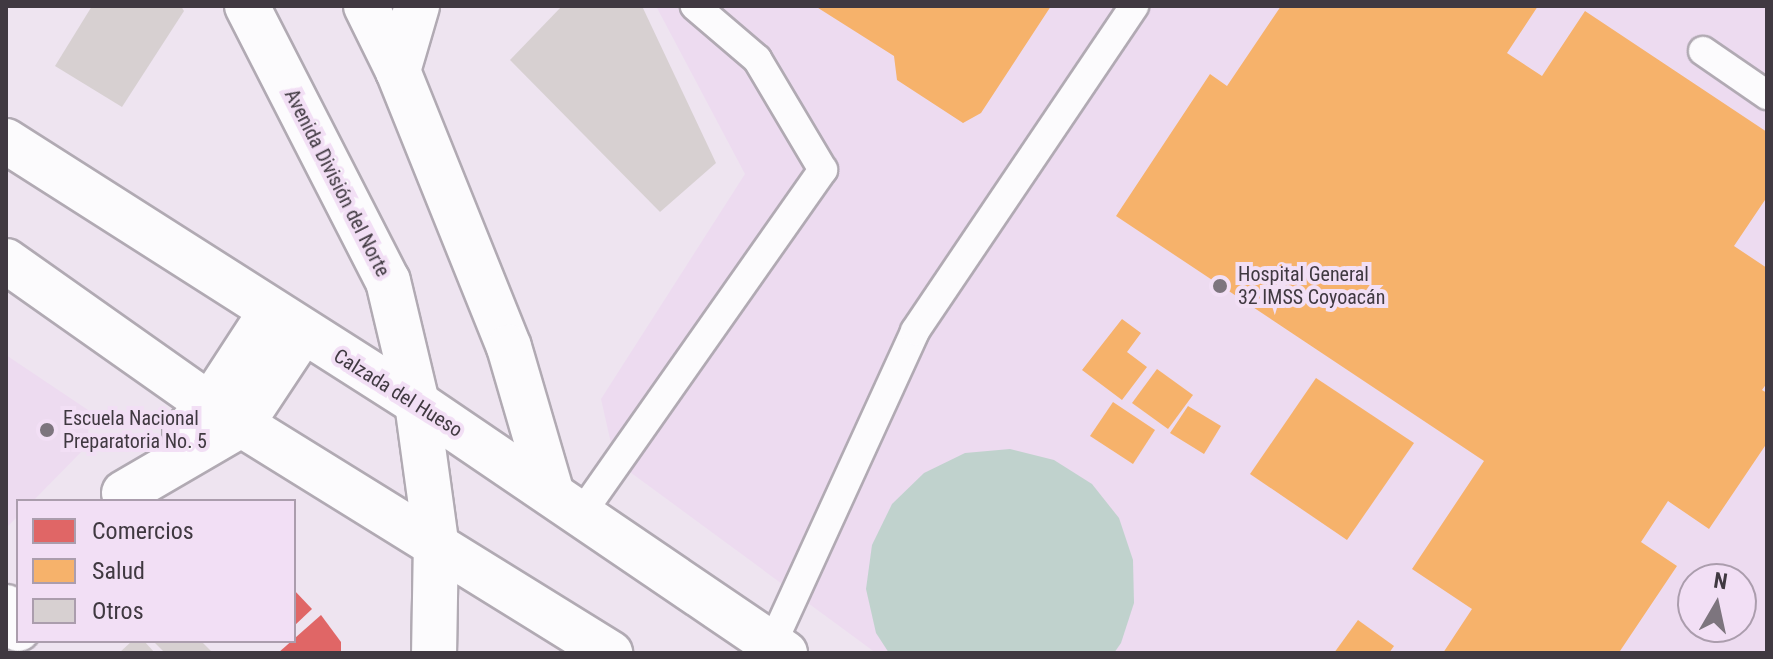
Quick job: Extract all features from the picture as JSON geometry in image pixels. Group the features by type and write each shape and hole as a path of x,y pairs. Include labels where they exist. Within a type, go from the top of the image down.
{"main road":[{"name":"Avenida División del Norte","path":"247,6 388,281 417,403 436,541 434,653"},
{"path":"366,6 398,71 509,347 567,504"},
{"path":"398,71 417,6"},
{"name":"Calzada del Hueso","path":"6,141 286,323 417,403 776,650"},
{"path":"6,261 226,415 436,541 610,653"},
{"path":"120,497 226,415 286,323"},
{"path":"6,608 16,626"}],"lane":[{"path":"567,504 823,170 757,59 695,6"},
{"path":"776,650 915,331 1134,6"},
{"path":"1703,51 1767,95"}],"shaded area":[{"name":"Hospital General 32 IMSS Coyoacán","path":"656,6 1767,6 1767,653 876,653 615,461 601,399 745,174"},
{"name":"Escuela Nacional Preparatoria No. 5","path":"6,355 91,412 86,447 35,499 16,499 16,518 6,528"},
{"path":"1010,449 1054,460 1092,484 1119,518 1133,560 1134,603 1121,643 1114,653 889,653 876,633 866,589 872,545 892,504 924,473 965,453"}],"building: Comercios":[{"path":"296,592 312,609 296,624"},
{"path":"321,615 341,642 341,653 278,653 289,643 296,643 296,637"}],"building: Salud":[{"path":"815,6 1051,6 981,113 963,123 897,80 894,56"},
{"path":"1281,6 1538,6 1507,53 1542,76 1585,11 1767,132 1767,197 1734,246 1767,268 1767,383 1762,390 1767,393 1767,443 1709,529 1668,501 1641,542 1677,566 1620,651 1623,653 1443,653 1472,609 1412,569 1484,461 1116,216 1210,74 1227,86"},
{"path":"1122,319 1141,333 1127,352 1147,367 1122,400 1082,370"},
{"path":"1157,369 1193,395 1168,429 1132,403"},
{"path":"1316,378 1414,443 1347,540 1250,474"},
{"path":"1113,402 1155,430 1133,464 1090,436"},
{"path":"1188,406 1221,426 1204,454 1170,433"},
{"path":"1358,620 1394,646 1389,653 1334,653"}],"building: Otros":[{"path":"92,6 181,6 184,11 122,107 55,66"},
{"path":"562,6 642,6 716,163 660,212 510,60"},
{"path":"130,643 146,643 155,653 119,653"},
{"path":"155,643 203,643 213,653 165,653"}],"place":[{"name":"Hospital General 32 IMSS Coyoacán","path":"1220,286"},
{"name":"Escuela Nacional Preparatoria No. 5","path":"47,430"}]}
